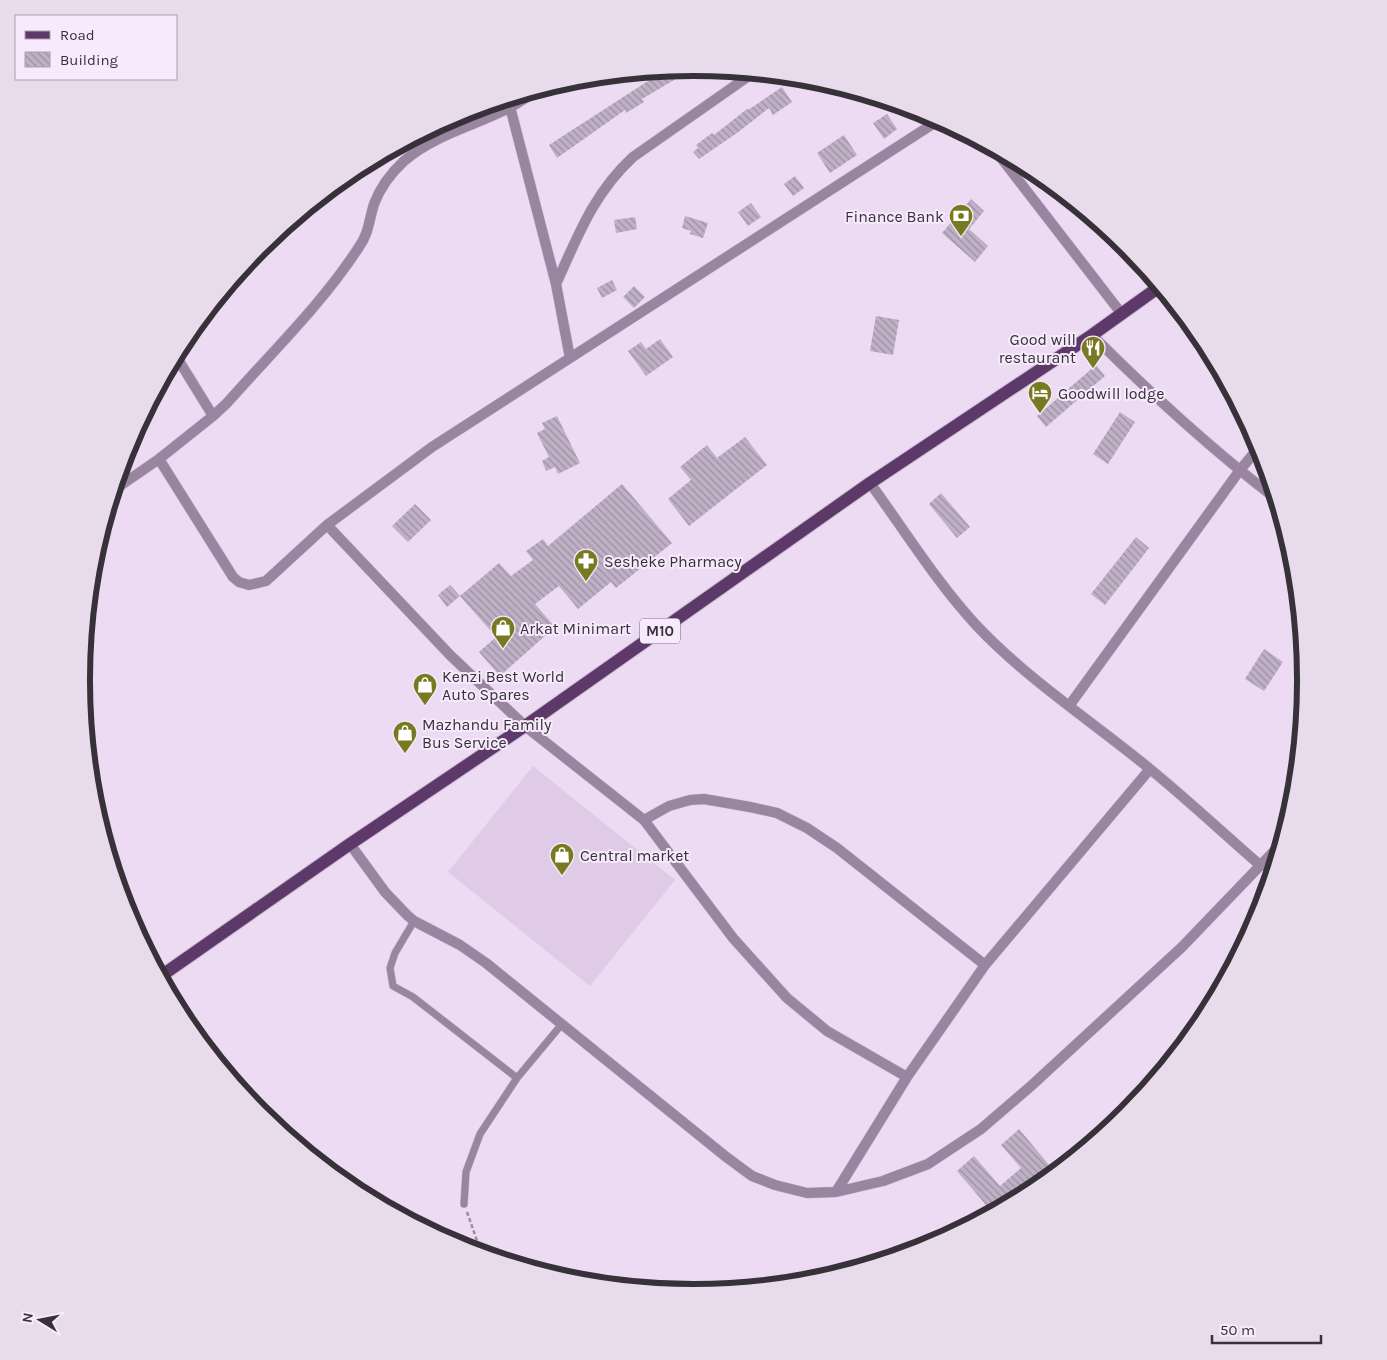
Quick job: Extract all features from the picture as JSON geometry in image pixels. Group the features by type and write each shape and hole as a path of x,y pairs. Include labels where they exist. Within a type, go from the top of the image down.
{"main road":[{"name":"M10","path":"166,972 350,844 525,726 870,483 1092,335 1154,291"}],"street":[{"path":"556,284 586,217 621,169 633,157 745,79"},
{"path":"509,105 556,284 570,358"},
{"path":"123,484 159,459 213,416 336,280 366,236 378,194 393,172 423,147 504,107"},
{"path":"159,459 233,577 239,582 256,584 266,581 327,525 432,447 931,125"},
{"path":"1004,162 1121,313"},
{"path":"1092,335 1147,390 1267,491"},
{"path":"180,363 213,416"},
{"path":"1069,706 1253,454"},
{"path":"870,483 954,600 978,627 1012,659 1150,769 1261,866"},
{"path":"327,525 450,655 525,726 644,820 733,938 787,998 827,1031 907,1078"},
{"path":"836,1192 907,1078 985,965 1150,769"},
{"path":"644,820 669,806 690,800 704,799 750,806 778,813 837,848 985,965"},
{"path":"350,844 385,892 414,921 460,945 486,963 752,1176 775,1185 807,1193 836,1192 883,1181 928,1164 981,1129 1182,947 1271,855"}],"lane":[{"path":"414,921 395,953 390,968 393,986 413,997 517,1078"},
{"path":"464,1204 466,1172 480,1134 517,1078 562,1024"}],"path":[{"path":"464,1204 478,1244"}],"shaded area":[{"name":"Central market","path":"533,766 675,880 590,986 448,872"}],"building":[{"path":"679,77 642,99 644,102 626,113 625,110 557,158 549,145 652,78"},
{"path":"782,87 792,102 773,115 769,108 699,159 693,152 698,148 696,145 712,133 714,135 747,109"},
{"path":"887,114 897,129 884,139 873,123"},
{"path":"844,135 857,155 830,173 817,153"},
{"path":"795,176 804,188 793,196 784,184"},
{"path":"971,199 984,211 969,229 988,246 975,262 942,233"},
{"path":"751,203 761,217 748,226 738,212"},
{"path":"685,216 708,223 703,238 690,234 691,231 682,228"},
{"path":"635,217 637,229 616,233 614,220"},
{"path":"612,280 617,290 602,298 597,288"},
{"path":"634,286 645,297 634,308 623,297"},
{"path":"876,316 899,320 893,355 870,351"},
{"path":"660,339 673,357 646,376 628,351 641,342 646,349"},
{"path":"1096,365 1105,376 1046,427 1037,416"},
{"path":"1120,412 1135,422 1108,464 1093,454"},
{"path":"557,416 580,463 558,474 555,467 546,471 542,461 549,457 537,433 545,429 542,423"},
{"path":"745,437 767,465 689,526 668,499 691,480 680,467 707,445 717,458"},
{"path":"622,484 672,543 616,588 611,582 578,609 559,586 535,604 555,627 500,676 479,652 496,637 460,596 499,563 511,576 533,560 526,551 543,539 548,546"},
{"path":"941,493 970,527 957,538 929,504"},
{"path":"415,504 431,520 408,542 392,526"},
{"path":"1136,537 1149,548 1105,605 1091,594"},
{"path":"450,585 460,596 447,607 438,595"},
{"path":"1264,649 1283,662 1264,691 1245,679"},
{"path":"1019,1129 1050,1167 988,1207 957,1171 974,1156 1000,1186 1021,1168 1001,1145"}],"place":[{"name":"Finance Bank","path":"961,237"},
{"name":"Good will restaurant","path":"1093,369"},
{"name":"Goodwill lodge","path":"1040,414"},
{"name":"Sesheke Pharmacy","path":"586,582"},
{"name":"Arkat Minimart","path":"503,649"},
{"name":"Kenzi Best World Auto Spares","path":"425,706"},
{"name":"Mazhandu Family Bus Service","path":"405,754"},
{"name":"Central market","path":"562,876"}]}
